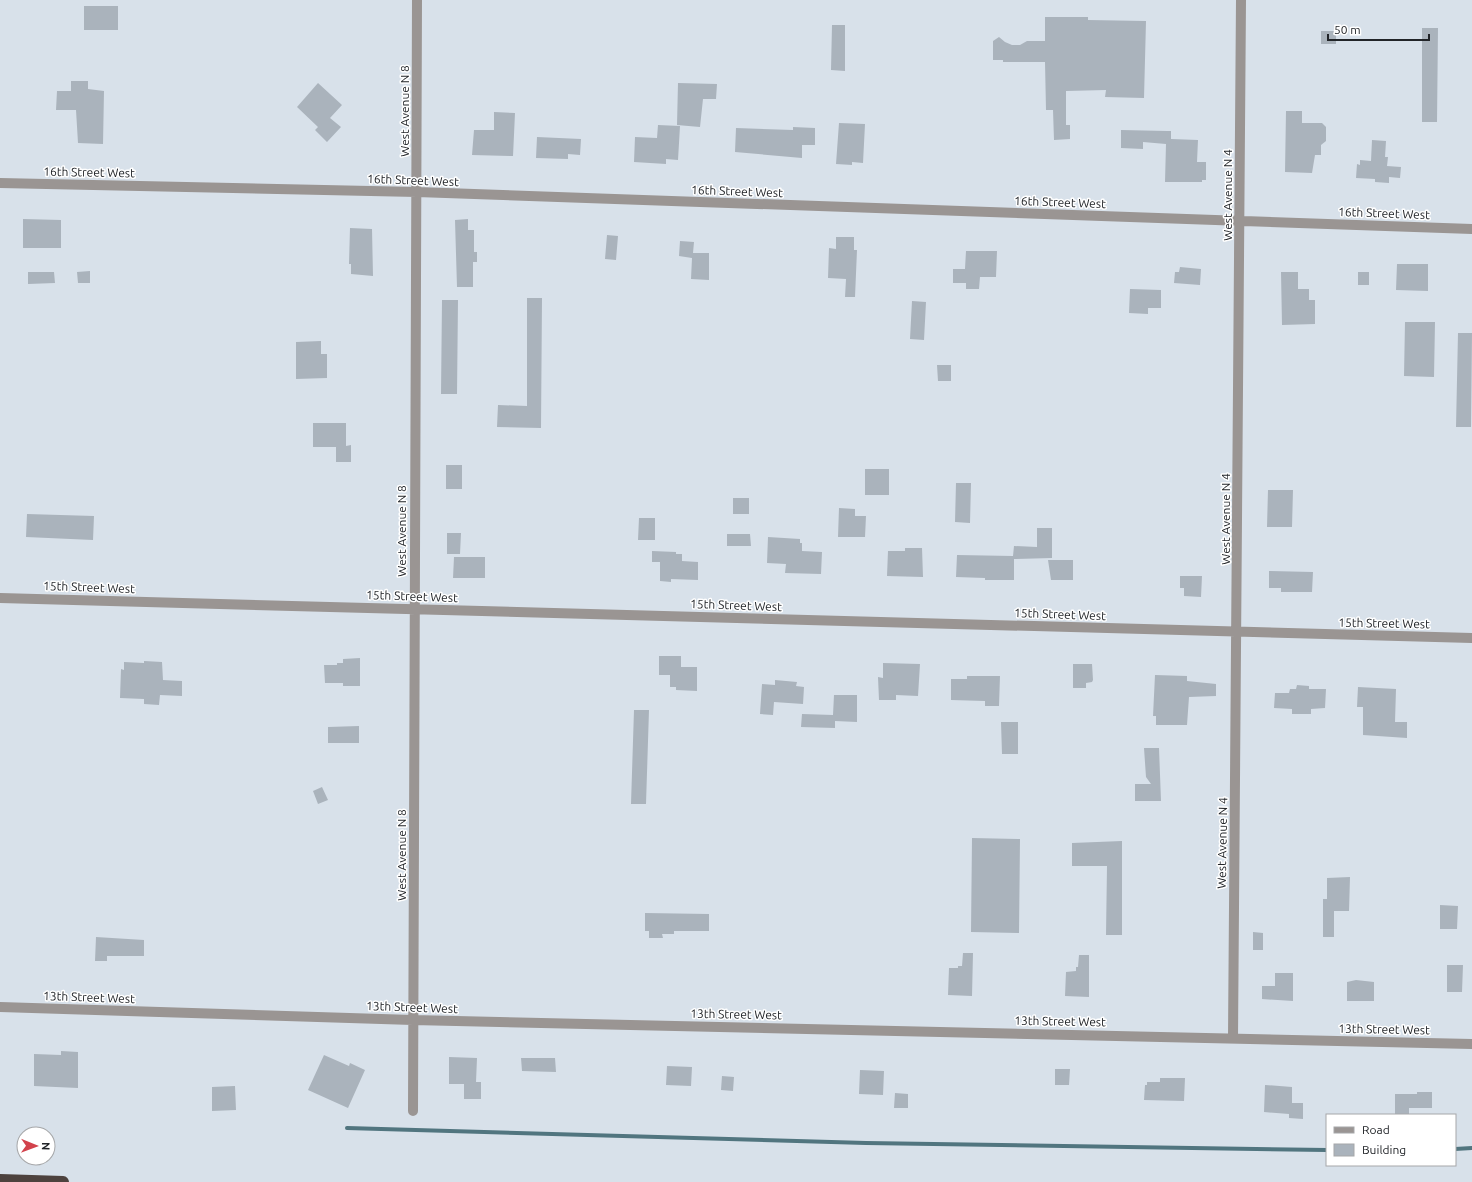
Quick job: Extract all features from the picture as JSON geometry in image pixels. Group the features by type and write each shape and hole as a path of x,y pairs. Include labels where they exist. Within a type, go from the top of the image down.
{"highway":[{"path":"0,1180 62,1182"}],"street":[{"name":"West Avenue N 8","path":"413,1111 417,0"},
{"name":"West Avenue N 4","path":"1233,1038 1242,0"},
{"name":"16th Street West","path":"0,183 417,192 1472,229"},
{"name":"15th Street West","path":"0,598 1472,638"},
{"name":"13th Street West","path":"0,1007 413,1020 1472,1044"}],"building":[{"path":"84,6 118,6 118,30 84,30"},
{"path":"1045,17 1088,17 1088,20 1146,21 1144,98 1105,97 1106,90 1066,91 1066,125 1070,125 1070,139 1054,140 1053,110 1046,110 1045,62 1003,62 1003,60 993,60 993,41 999,37 1012,45 1020,45 1027,41 1045,41"},
{"path":"832,25 845,25 845,71 831,70"},
{"path":"1422,28 1438,28 1437,122 1422,122"},
{"path":"1321,31 1336,31 1336,44 1321,44"},
{"path":"71,81 88,81 88,89 104,91 103,144 78,143 76,110 56,110 57,91 71,91"},
{"path":"318,83 342,105 330,118 341,127 327,142 315,130 318,127 297,107"},
{"path":"678,83 717,84 716,99 703,99 700,127 677,125"},
{"path":"1286,111 1302,111 1302,123 1322,123 1326,127 1326,141 1321,145 1321,155 1315,155 1312,173 1285,172"},
{"path":"494,112 515,113 513,156 472,155 474,130 494,130"},
{"path":"839,123 865,124 863,163 852,162 852,165 836,164"},
{"path":"658,125 680,126 678,160 666,159 666,164 634,162 635,137 657,138"},
{"path":"793,127 815,128 815,145 802,145 802,158 735,152 736,128 793,130"},
{"path":"1121,130 1171,131 1171,139 1198,140 1197,162 1206,162 1206,180 1202,180 1202,182 1165,182 1166,144 1143,142 1143,149 1121,148"},
{"path":"537,137 581,139 580,155 568,154 568,159 536,158"},
{"path":"1372,140 1386,141 1385,157 1388,157 1387,166 1401,167 1400,178 1389,177 1389,183 1375,182 1375,179 1356,178 1357,164 1360,165 1360,160 1371,161"},
{"path":"23,219 61,220 61,248 23,248"},
{"path":"468,219 468,230 474,230 474,252 477,252 477,262 473,262 473,287 457,287 455,220"},
{"path":"350,228 372,229 373,276 351,274 351,264 349,264"},
{"path":"607,235 618,236 616,260 605,259"},
{"path":"836,237 854,237 854,250 857,250 855,297 845,297 846,279 828,278 829,248 836,249"},
{"path":"680,241 694,242 693,253 709,253 709,280 691,279 692,258 679,256"},
{"path":"966,251 997,251 996,277 980,277 979,289 966,289 966,283 953,283 953,269 965,269"},
{"path":"1397,264 1428,264 1428,291 1396,290"},
{"path":"1180,267 1201,269 1200,285 1174,283 1175,272 1179,272"},
{"path":"90,271 90,283 78,283 77,272"},
{"path":"28,272 54,272 55,283 28,284"},
{"path":"1281,272 1298,272 1298,289 1309,289 1309,300 1315,300 1315,324 1282,325"},
{"path":"1358,272 1369,272 1369,285 1358,285"},
{"path":"1130,289 1161,290 1161,308 1148,308 1148,314 1129,313"},
{"path":"527,298 542,298 541,428 497,427 498,405 527,406"},
{"path":"442,300 458,300 457,394 441,394"},
{"path":"912,301 926,302 924,340 910,339"},
{"path":"1405,322 1435,322 1434,377 1404,376"},
{"path":"1458,333 1472,333 1471,427 1456,427"},
{"path":"321,341 321,354 327,354 327,378 296,379 296,342"},
{"path":"937,365 951,365 951,381 938,381"},
{"path":"313,423 346,423 346,446 351,445 351,462 336,462 336,447 313,447"},
{"path":"446,465 462,465 462,489 446,489"},
{"path":"865,469 889,469 889,495 865,495"},
{"path":"956,483 971,483 970,523 955,522"},
{"path":"1268,490 1293,490 1292,527 1267,527"},
{"path":"733,498 749,498 749,514 733,514"},
{"path":"839,508 855,509 855,516 866,516 865,537 838,537"},
{"path":"27,514 94,516 93,540 26,537"},
{"path":"639,518 655,518 655,540 638,540"},
{"path":"1037,528 1052,528 1052,558 1014,559 1014,580 985,580 985,578 956,577 957,555 1013,556 1014,546 1037,547"},
{"path":"447,533 461,533 460,554 447,554"},
{"path":"727,534 750,534 751,546 727,546"},
{"path":"768,537 800,539 800,543 802,543 802,551 822,552 821,574 785,573 786,564 767,563"},
{"path":"905,548 922,548 923,577 887,576 888,551 905,551"},
{"path":"652,551 676,552 676,554 682,554 682,561 698,562 698,580 671,579 671,582 660,581 660,562 652,562"},
{"path":"454,557 485,557 485,578 453,578"},
{"path":"1048,560 1073,560 1073,580 1051,580"},
{"path":"1269,571 1313,572 1312,592 1281,592 1281,588 1269,588"},
{"path":"1180,576 1202,576 1201,597 1184,596 1184,588 1180,588"},
{"path":"659,656 681,656 681,667 697,667 697,691 676,690 676,687 670,687 670,675 659,675"},
{"path":"360,658 360,686 343,686 343,683 325,683 324,665 337,665 337,663 343,663 343,659"},
{"path":"144,661 162,662 163,680 182,681 182,696 160,695 159,705 144,704 144,699 120,698 121,669 124,670 124,662 144,663"},
{"path":"883,663 920,664 918,696 896,695 896,700 879,700 878,677 883,678"},
{"path":"1073,664 1092,664 1093,680 1092,682 1086,683 1086,688 1073,688"},
{"path":"1155,675 1187,676 1187,681 1216,684 1216,696 1189,697 1187,725 1156,725 1156,716 1153,716"},
{"path":"967,676 1000,676 999,706 985,706 985,701 951,700 951,679 967,679"},
{"path":"775,680 797,682 796,686 804,687 803,704 774,702 773,715 760,714 762,684 775,685"},
{"path":"1297,685 1309,686 1309,689 1326,689 1325,708 1311,709 1311,714 1292,714 1292,709 1274,708 1275,693 1289,693 1290,689 1296,689"},
{"path":"1358,687 1396,689 1395,722 1407,722 1407,738 1363,735 1363,707 1357,707"},
{"path":"834,695 857,695 857,722 835,721 835,728 801,727 802,714 833,715"},
{"path":"634,710 649,710 646,804 631,804"},
{"path":"1001,722 1018,722 1018,754 1002,754"},
{"path":"359,726 359,743 328,743 328,727"},
{"path":"1144,748 1159,748 1161,801 1135,801 1135,784 1151,784 1146,777"},
{"path":"322,787 328,800 318,804 313,791"},
{"path":"972,838 1020,839 1019,933 971,932"},
{"path":"1122,841 1122,935 1106,935 1107,866 1072,866 1072,843"},
{"path":"1350,877 1349,911 1334,911 1334,937 1323,937 1323,899 1327,899 1327,878"},
{"path":"1440,905 1458,906 1457,929 1440,929"},
{"path":"645,913 709,914 709,931 674,931 674,934 662,934 663,938 649,938 649,931 645,931"},
{"path":"1253,932 1263,933 1263,950 1253,950"},
{"path":"96,937 144,940 144,956 107,956 107,961 95,961"},
{"path":"963,953 973,953 972,996 948,995 949,968 958,968 958,966 962,966"},
{"path":"1079,955 1089,955 1089,997 1065,996 1066,972 1076,971 1076,967 1078,967"},
{"path":"1447,965 1463,965 1462,992 1447,992"},
{"path":"1275,973 1293,973 1293,1001 1262,999 1262,986 1275,986"},
{"path":"1356,980 1374,982 1374,1001 1347,1001 1347,982"},
{"path":"61,1051 78,1052 78,1088 34,1086 34,1054 61,1055"},
{"path":"324,1055 349,1066 350,1063 365,1070 348,1108 308,1090"},
{"path":"449,1057 477,1058 476,1082 481,1082 481,1099 464,1099 464,1084 449,1084"},
{"path":"521,1058 555,1058 556,1072 522,1071"},
{"path":"667,1066 692,1067 691,1086 666,1085"},
{"path":"1055,1069 1070,1069 1069,1085 1055,1085"},
{"path":"860,1070 884,1071 883,1095 859,1094"},
{"path":"722,1076 734,1077 733,1091 721,1090"},
{"path":"1160,1078 1185,1078 1184,1101 1144,1100 1145,1085 1147,1085 1147,1082 1160,1082"},
{"path":"1265,1085 1292,1087 1292,1103 1303,1103 1303,1119 1289,1118 1289,1114 1264,1112"},
{"path":"235,1086 236,1110 212,1111 212,1087"},
{"path":"1417,1092 1432,1092 1432,1108 1409,1108 1409,1114 1395,1114 1395,1094 1417,1094"},
{"path":"895,1093 908,1094 908,1108 894,1108"}],"waterway":[{"path":"347,1128 866,1143 1326,1150"},
{"path":"1456,1149 1472,1148"}]}
